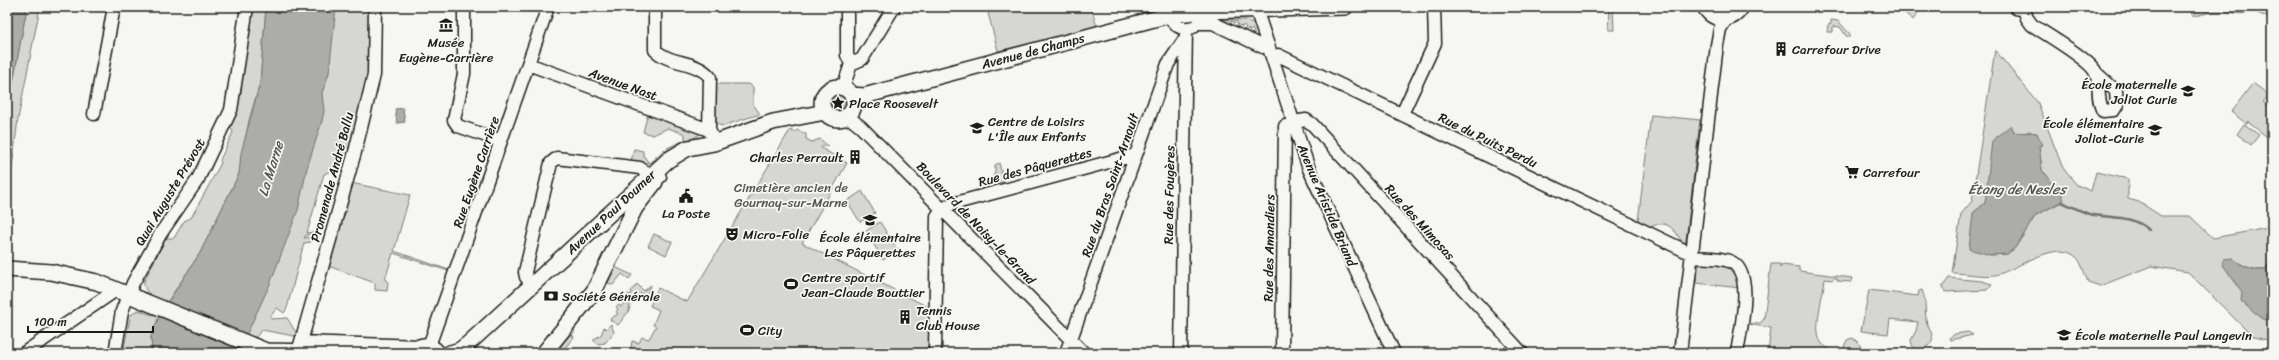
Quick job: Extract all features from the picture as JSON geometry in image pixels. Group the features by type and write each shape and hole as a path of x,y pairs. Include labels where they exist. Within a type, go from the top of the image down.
{"main road":[{"name":"Avenue de Champs","path":"853,96 1169,11 1202,14 1255,8 1345,7"},
{"path":"1715,14 1736,14 1741,7"},
{"path":"2017,7 2022,7"},
{"path":"829,90 853,96 851,112 845,117 832,117 824,107 829,90"},
{"path":"544,353 594,291 651,179 679,162 712,136 798,116 824,107"},
{"name":"Avenue Paul Doumer","path":"427,351 464,347 612,212 651,179"},
{"path":"612,212 622,213 628,223"},
{"path":"7,269 60,273 117,290 250,346 269,352 300,347 358,353"}],"street":[{"path":"94,114 114,7"},
{"name":"Quai Auguste Prévost","path":"115,353 122,311 117,290 161,234 198,179 231,110 247,7"},
{"name":"Promenade André Ballu","path":"300,347 374,75 375,7"},
{"path":"464,7 464,74 454,120 458,126 501,141"},
{"name":"Rue Eugène Carrière","path":"427,351 548,7"},
{"path":"655,7 655,50 662,57 702,69 710,77 712,136"},
{"path":"847,7 847,55 851,64 853,96"},
{"path":"851,64 862,59 894,7"},
{"path":"1402,114 1435,43 1434,7"},
{"path":"2022,7 2026,18 2032,25 2083,60 2095,72"},
{"name":"Avenue Aristide Briand","path":"1255,8 1270,51 1289,124 1300,140 1310,169 1394,353"},
{"path":"1169,11 1175,25 1186,33 1202,14"},
{"name":"Rue du Puits Perdu","path":"1202,14 1213,23 1278,55 1692,255 1730,261 1737,267 1743,276 1745,292 1737,353"},
{"path":"1680,353 1718,35 1715,14"},
{"name":"Rue du Bras Saint-Arnoult","path":"1066,353 1168,64 1186,33"},
{"name":"Rue des Fougères","path":"1181,353 1186,33"},
{"name":"Avenue Nast","path":"528,64 712,136"},
{"name":"Boulevard de Noisy-le-Grand","path":"845,117 851,119 859,125 1084,353"},
{"name":"Rue des Mimosas","path":"1289,124 1306,120 1312,124 1522,353"},
{"name":"Rue des Amandiers","path":"1282,353 1284,144 1289,124"},
{"path":"1284,144 1300,140"},
{"name":"Rue des Pâquerettes","path":"942,209 952,204 1135,155"},
{"path":"533,284 526,277 525,272 551,163 557,158 640,168 651,179 637,196 640,200"},
{"path":"936,353 937,216 942,209"},
{"path":"24,353 117,290"},
{"path":"300,347 427,351"}],"green space":[{"path":"27,7 40,7 18,119 10,184 7,184 7,114"},
{"path":"250,7 266,7 260,83 249,120 239,174 200,253 166,304 155,298 145,289 144,281 166,238 174,238 184,221 191,218 221,163 220,160 233,132 229,124"},
{"path":"330,7 372,7 371,76 353,148 348,147 344,152 344,155 333,165 331,171 324,174 307,233 314,232 305,236 304,238 312,237 311,242 304,243 287,308 284,313 277,308 270,317 271,319 287,318 297,334 294,336 262,330 253,340 244,337 312,149 323,108 321,93"},
{"path":"993,7 1091,7 1097,27 998,51 987,9"},
{"path":"1163,7 1162,9 1142,15 1140,8"},
{"path":"1922,7 1913,20 1899,8 1910,11 1911,8"},
{"path":"2190,7 2272,7 2272,19 2252,11 2241,14 2213,11 2199,15 2192,15"},
{"path":"1609,9 1613,9 1614,30 1608,30"},
{"path":"1223,20 1246,20 1252,23 1254,22 1261,42 1249,37 1254,32 1252,29 1250,31 1248,29 1242,34 1240,33 1246,28 1244,25 1242,27 1240,25 1234,30 1232,29 1238,24 1236,21 1234,23 1232,21 1226,26 1221,24"},
{"path":"1831,20 1838,21 1850,34 1850,37 1847,37 1840,27 1833,26 1833,32 1827,32 1828,25 1831,24"},
{"path":"1995,50 2038,103 2062,166 2077,185 2091,191 2096,172 2128,179 2128,199 2139,202 2161,216 2190,216 2213,238 2268,228 2272,224 2272,258 2265,270 2247,267 2232,258 2241,287 2250,305 2263,319 2272,324 2272,341 2253,337 2188,272 2151,266 2100,286 2088,282 2080,262 2072,254 2062,251 2051,252 2039,256 1995,275 1985,276 1952,273 1961,214 1972,201","holes":["2011,125 2014,132 2022,134 2030,131 2042,145 2039,146 2042,170 2052,185 2054,184 2062,202 2036,215 2015,248 2007,254 1990,255 1973,213 1985,203"]},
{"path":"2253,83 2269,95 2263,102 2272,108 2271,140 2249,123 2249,121 2247,124 2231,112"},
{"path":"715,84 749,84 753,87 753,104 760,114 722,126 716,124"},
{"path":"838,94 844,96 846,102 844,108 838,110 832,108 830,102 832,96"},
{"path":"648,113 699,131 699,135 669,151 667,148 685,140 685,134 668,128 653,135 643,132"},
{"path":"1651,115 1700,120 1686,240 1683,243 1673,230 1666,225 1662,224 1651,227 1638,221"},
{"path":"2244,124 2259,135 2251,145 2237,134"},
{"name":"Centre sportif Jean-Claude Bouttier","path":"790,130 794,132 798,130 806,134 806,139 812,142 820,139 828,146 823,145 821,148 847,163 802,243 930,308 929,353 630,353 632,341 639,343 642,337 649,339 656,326 653,325 659,310 650,306 658,288 687,302"},
{"path":"634,149 643,151 643,155 649,163 631,161"},
{"path":"665,149 667,152 649,163"},
{"path":"999,163 1004,182 988,184 995,173 995,165"},
{"path":"351,183 410,195 394,251 449,270 448,271 393,253 385,280 388,281 387,291 375,290 375,283 328,266"},
{"path":"862,191 875,213 860,222 847,201"},
{"path":"880,222 898,251 883,260 866,231"},
{"path":"654,234 672,242 666,255 648,246"},
{"path":"1706,263 1723,264 1734,270 1740,288 1696,283 1699,265"},
{"path":"1771,264 1780,264 1780,268 1782,265 1799,267 1799,271 1852,278 1851,282 1838,281 1836,277 1832,280 1825,279 1818,321 1819,338 1826,347 1839,350 1843,349 1847,340 1852,338 1859,343 1863,352 1869,352 1874,349 1878,353 1768,353 1771,328 1748,324 1760,323 1764,319"},
{"path":"615,267 632,275 629,279 622,274 613,285 608,283"},
{"path":"1949,278 1982,281 1992,284 1987,290 1946,292 1942,287"},
{"path":"637,284 644,291 651,285 646,296 640,293 645,298 638,295 631,303 625,299 628,294 630,295 632,293 631,291"},
{"path":"1869,290 1918,296 1919,291 1922,290 1927,324 1932,336 1932,340 1928,346 1920,351 1913,346 1911,340 1916,331 1918,322 1890,319 1888,334 1861,331"},
{"path":"625,302 630,305 629,311 618,325 610,320 618,314 616,312 618,309 616,307 619,305 621,307"},
{"path":"138,310 152,315 154,312 160,314 151,337 152,353 123,353 130,318 132,314"},
{"path":"611,324 614,332 605,343 598,344 594,341 594,339 601,335 604,327 606,329"},
{"path":"574,330 575,331 572,335 574,337 563,350 567,353 555,353"},
{"path":"1968,332 1973,335 1950,340 1949,338 1955,334"}],"water":[{"path":"7,7 27,7 7,114"},
{"name":"La Marne","path":"266,7 336,7 329,73 322,93 324,111 307,168 298,210 270,284 238,353 152,353 151,337 160,314 200,253 239,174 241,153 260,83"},
{"path":"403,108 405,122 397,123 395,109"},
{"name":"Étang de Nesles","path":"2011,125 2014,132 2037,133 2042,145 2039,146 2042,170 2052,184 2054,183 2061,192 2064,200 2036,215 2015,248 2007,254 1990,255 1969,249 1973,213 1985,203 1992,141"},
{"path":"2232,258 2255,270 2265,270 2272,258 2272,324 2254,313 2241,301 2242,292 2223,265 2224,259"}],"waterway":[{"path":"2062,202 2089,214 2135,221 2149,230"}],"place":[{"name":"Musée Eugène-Carrière","path":"446,25"},
{"name":"Carrefour Drive","path":"1781,49"},
{"name":"École maternelle Joliot Curie","path":"2188,91"},
{"name":"Place Roosevelt","path":"838,103"},
{"name":"Centre de Loisirs L'Île aux Enfants","path":"977,128"},
{"name":"École élémentaire Joliot-Curie","path":"2155,130"},
{"name":"Charles Perrault","path":"855,157"},
{"name":"Carrefour","path":"1852,172"},
{"name":"La Poste","path":"686,196"},
{"name":"École élémentaire Les Pâquerettes","path":"870,220"},
{"name":"Micro-Folie","path":"732,234"},
{"name":"Centre sportif Jean-Claude Bouttier","path":"791,284"},
{"name":"Société Générale","path":"551,296"},
{"name":"Tennis Club House","path":"905,317"},
{"name":"City","path":"747,330"},
{"name":"École maternelle Paul Langevin","path":"2064,335"}],"park label":[{"name":"Cimetière ancien de Gournay-sur-Marne","path":"791,194"}]}
